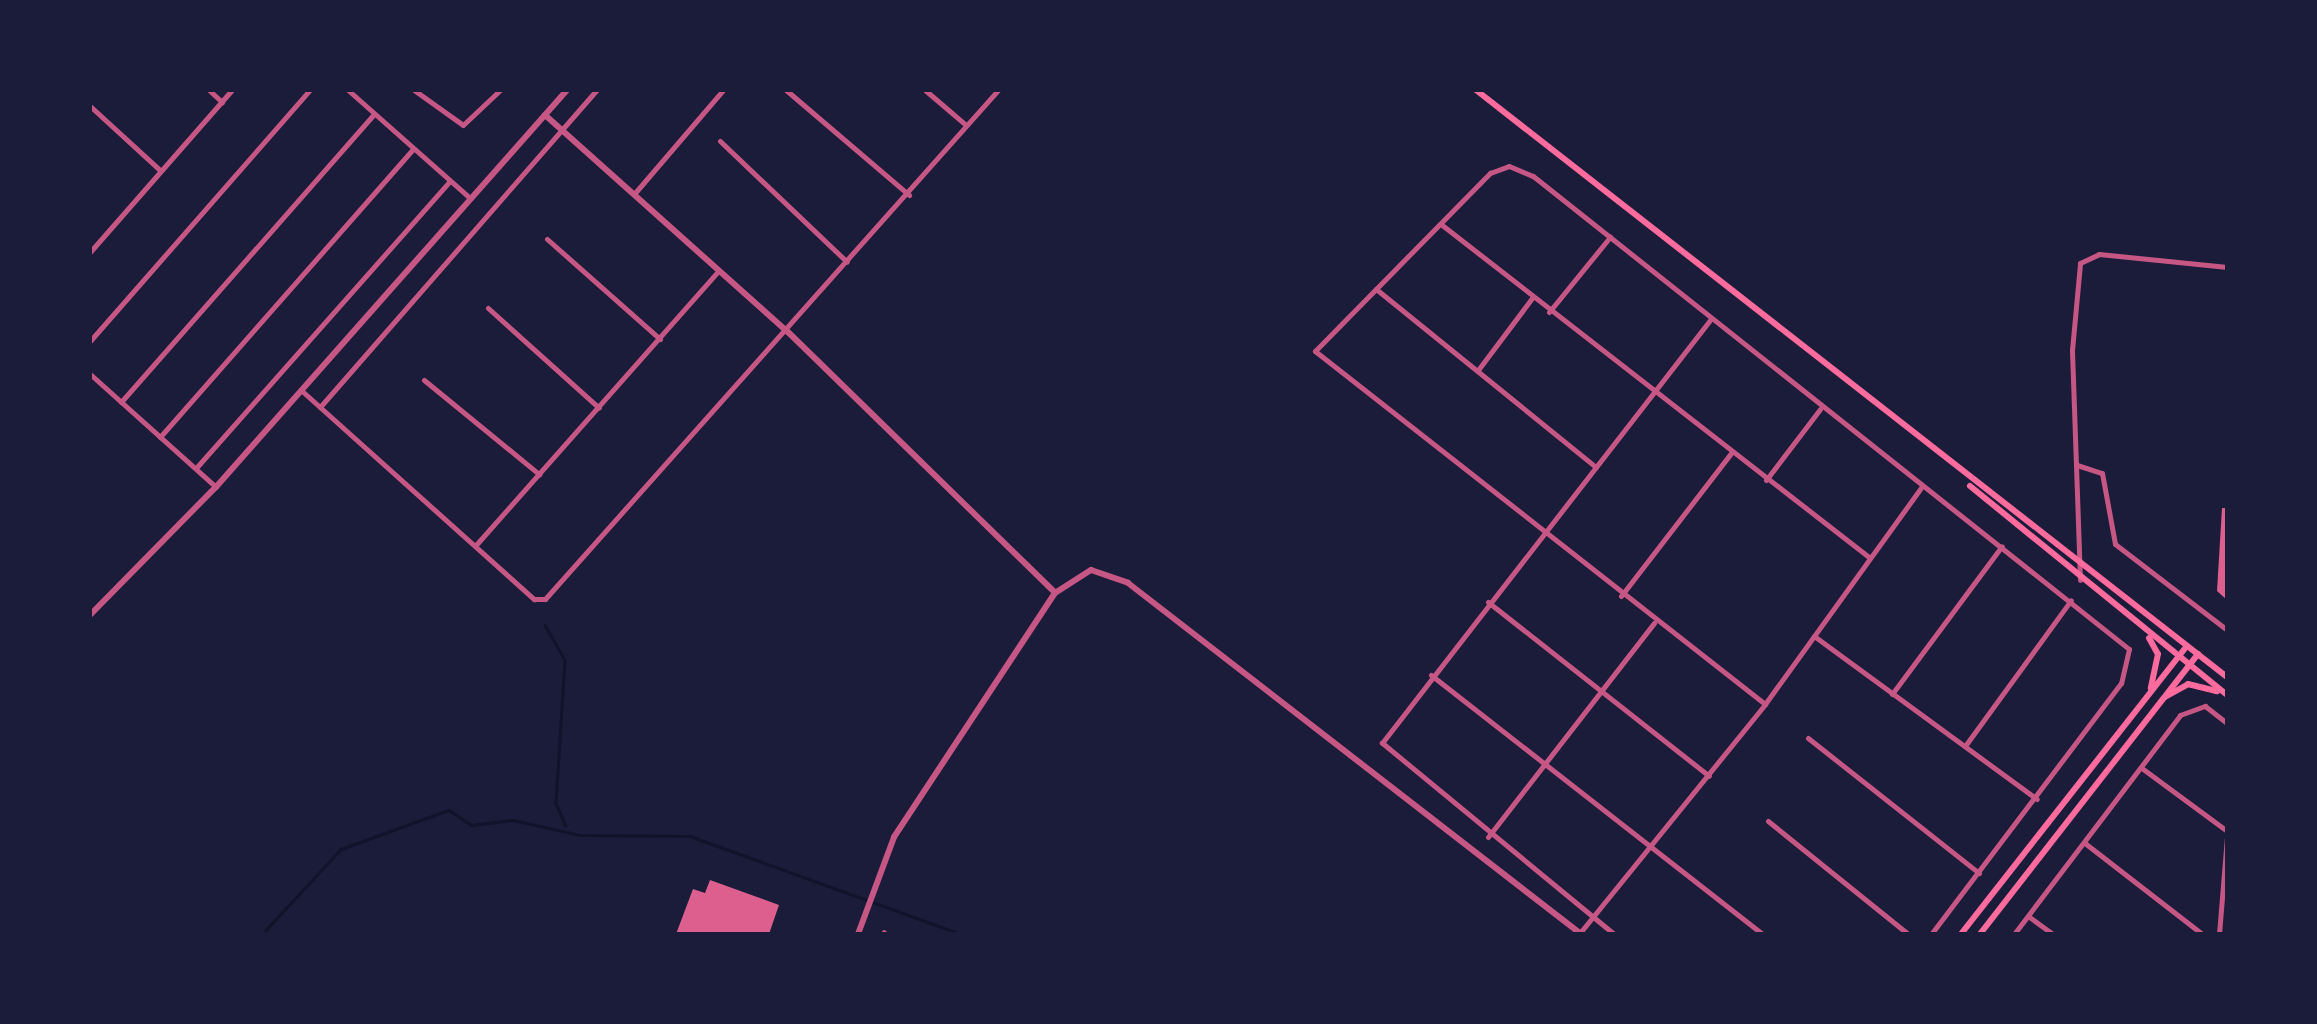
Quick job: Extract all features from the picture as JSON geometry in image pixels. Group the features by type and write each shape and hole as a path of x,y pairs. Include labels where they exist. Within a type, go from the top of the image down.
{"main road":[{"path":"1476,90 1944,461 2227,677"},
{"path":"1944,461 2080,580 2227,696"},
{"path":"2146,632 2158,654 2151,689"},
{"path":"1961,934 2186,646"},
{"path":"1980,934 2198,654"},
{"path":"2164,697 2203,684 2227,696"}],"street":[{"path":"209,90 222,102"},
{"path":"90,252 232,90"},
{"path":"90,340 310,90"},
{"path":"348,90 470,198"},
{"path":"414,90 463,126 500,90"},
{"path":"90,615 216,487 567,90"},
{"path":"320,407 598,90"},
{"path":"634,194 723,90"},
{"path":"786,90 909,196"},
{"path":"926,90 966,125"},
{"path":"302,391 540,601 788,332 998,90"},
{"path":"90,106 161,171"},
{"path":"90,119 96,112"},
{"path":"121,402 374,114"},
{"path":"545,114 788,332 1055,593"},
{"path":"720,141 847,262"},
{"path":"160,437 413,149"},
{"path":"1765,704 1541,537 1315,350 1490,173 1509,166 1610,236 1820,409 2002,546 2129,649 2130,670 2037,800 1931,934"},
{"path":"196,468 450,181"},
{"path":"1442,225 1549,312 1871,558"},
{"path":"1549,312 1610,236"},
{"path":"547,239 660,339"},
{"path":"2080,580 2072,350 2080,263 2100,254 2227,267"},
{"path":"475,546 720,270"},
{"path":"1376,289 1596,467"},
{"path":"1478,370 1532,298"},
{"path":"488,308 599,408"},
{"path":"1614,934 1488,837 1382,743 1710,320"},
{"path":"90,374 216,487"},
{"path":"424,380 540,474"},
{"path":"1766,480 1820,409"},
{"path":"1620,596 1732,453"},
{"path":"2077,466 2102,473 2115,544 2227,630"},
{"path":"858,934 894,837 1055,593 1083,571 1128,583 1580,934 1765,704 1921,488"},
{"path":"1892,694 2002,546"},
{"path":"1964,746 2071,600"},
{"path":"1488,602 1709,776"},
{"path":"1488,837 1654,624"},
{"path":"1814,636 2037,800"},
{"path":"1431,675 1763,934"},
{"path":"2014,934 2191,706 2227,723"},
{"path":"1808,738 1979,873"},
{"path":"2142,769 2227,834 2219,934"},
{"path":"1768,821 1908,934"},
{"path":"2086,844 2202,934"},
{"path":"2028,916 2053,934"}],"building":[{"path":"2222,508 2227,508 2227,600 2217,591"},
{"path":"710,880 779,905 769,934 676,934 693,889 705,893"}],"waterway":[{"path":"545,625 565,660 556,803 566,826"},
{"path":"262,934 341,849 449,810 471,825 513,820 580,835 690,836 961,934"}]}
